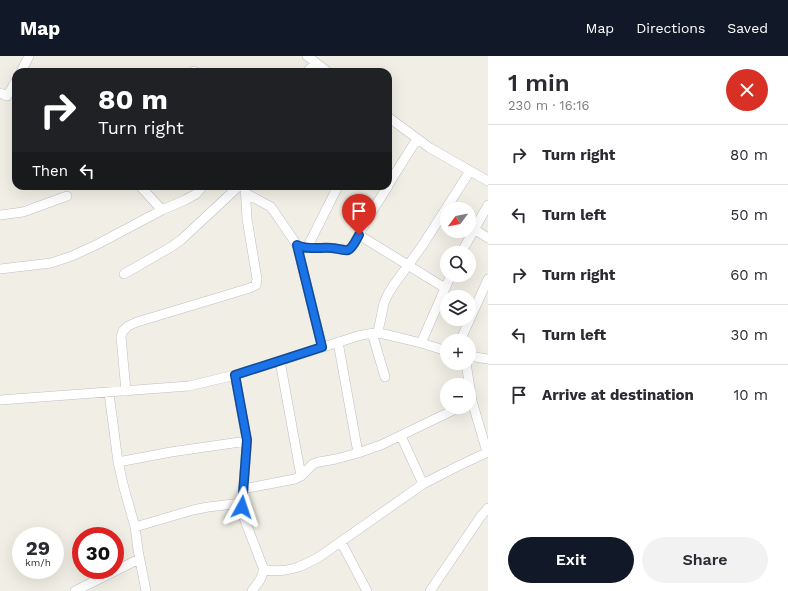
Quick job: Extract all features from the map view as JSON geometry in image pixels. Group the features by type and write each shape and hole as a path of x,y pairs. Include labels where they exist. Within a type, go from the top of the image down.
{"street":[{"path":"23,68 29,56"},
{"path":"307,56 323,68"},
{"path":"311,68 316,63"},
{"path":"4,95 12,86"},
{"path":"392,120 430,148 488,181"},
{"path":"392,180 417,139"},
{"path":"385,377 375,333 384,303 393,286 422,246 470,171"},
{"path":"144,190 162,210"},
{"path":"0,269 51,263 72,256 162,210 185,200 196,194 200,190"},
{"path":"124,274 181,240 241,190"},
{"path":"126,391 122,338 123,331 128,326 167,312 256,285 257,279 243,190"},
{"path":"246,190 271,207 297,245 322,347"},
{"path":"308,248 336,190"},
{"path":"297,245 308,248 350,249 385,190"},
{"path":"0,215 23,212 67,196"},
{"path":"476,226 488,205"},
{"path":"476,230 488,238"},
{"path":"359,235 445,288"},
{"path":"463,334 488,279"},
{"path":"421,343 448,282"},
{"path":"0,400 189,386 235,375 338,342 375,333 440,349"},
{"path":"338,342 358,453"},
{"path":"476,357 488,359"},
{"path":"280,361 301,476"},
{"path":"235,375 247,440 242,507 244,518 264,570 260,580 252,591"},
{"path":"109,392 118,462 135,526 139,559 146,591"},
{"path":"243,489 295,479 301,476 313,464 358,453 381,445 446,414"},
{"path":"264,570 276,572 298,568 319,558 422,484 487,452 474,414"},
{"path":"401,436 422,484"},
{"path":"118,462 247,440"},
{"path":"135,526 193,510 242,503"},
{"path":"430,591 488,508"},
{"path":"341,542 367,591"},
{"path":"74,591 139,559"}],"route":[{"path":"242,507 247,440 235,375 322,347 297,245 304,248 330,248 347,250 350,249 359,235"}]}
